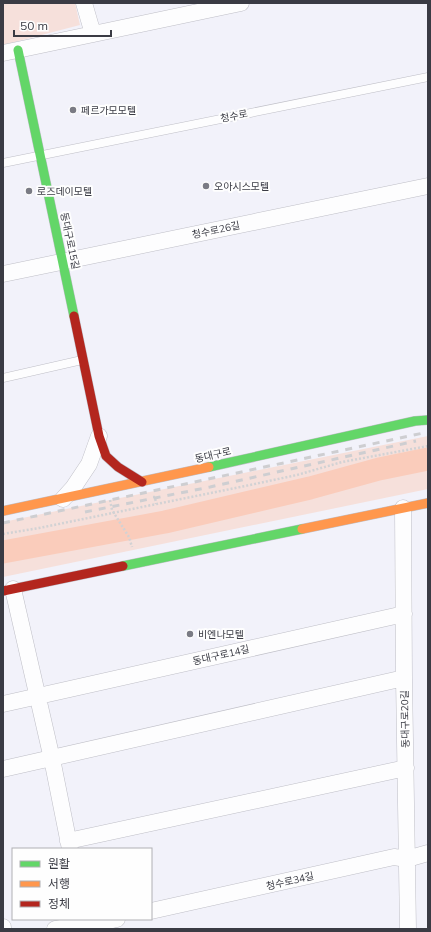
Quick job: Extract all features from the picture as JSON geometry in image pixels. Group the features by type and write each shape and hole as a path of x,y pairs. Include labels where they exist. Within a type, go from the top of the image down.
{"main road":[{"name":"동대구로15길","path":"11,52 41,156 100,436 106,456 118,467 142,482"},
{"name":"동대구로","path":"3,511 142,482 407,423 428,420"},
{"path":"8,590 428,503"}],"street":[{"path":"84,3 93,34"},
{"path":"11,52 241,3"},
{"name":"청수로26길","path":"3,274 428,186"},
{"path":"63,499 73,488 89,464 100,436"},
{"name":"동대구로20길","path":"403,508 408,929"},
{"path":"8,590 38,697 69,845 406,768"},
{"name":"동대구로14길","path":"3,704 404,614"},
{"path":"3,769 404,678"},
{"name":"청수로34길","path":"152,912 394,858 407,859 428,853"},
{"path":"55,929 111,920"}],"lane":[{"name":"청수로","path":"3,163 428,77"},
{"path":"3,378 84,360"}],"path":[{"path":"3,534 266,482 342,462 428,446"},
{"path":"155,497 156,504"},
{"path":"110,500 112,510 129,537 132,547"}],"shaded area":[{"path":"3,3 75,3 80,25 3,45"},
{"path":"428,436 428,489 3,577 3,522"}],"waterway":[{"path":"3,552 165,522 310,488 379,469 428,459"}],"railway":[{"path":"3,523 428,432"},
{"path":"85,512 210,487 416,441"}],"traffic: fast":[{"path":"18,50 74,316"},
{"path":"209,467 415,421 428,420"},
{"path":"123,566 302,529"}],"traffic: slow":[{"path":"3,511 209,467"},
{"path":"302,529 428,503"}],"traffic: jam":[{"path":"74,316 99,436 106,456 118,467 142,482"},
{"path":"3,591 123,566"}],"place":[{"name":"페르가모모텔","path":"73,110"},
{"name":"오아시스모텔","path":"206,186"},
{"name":"로즈데이모텔","path":"29,191"},
{"name":"비엔나모텔","path":"190,634"}]}
